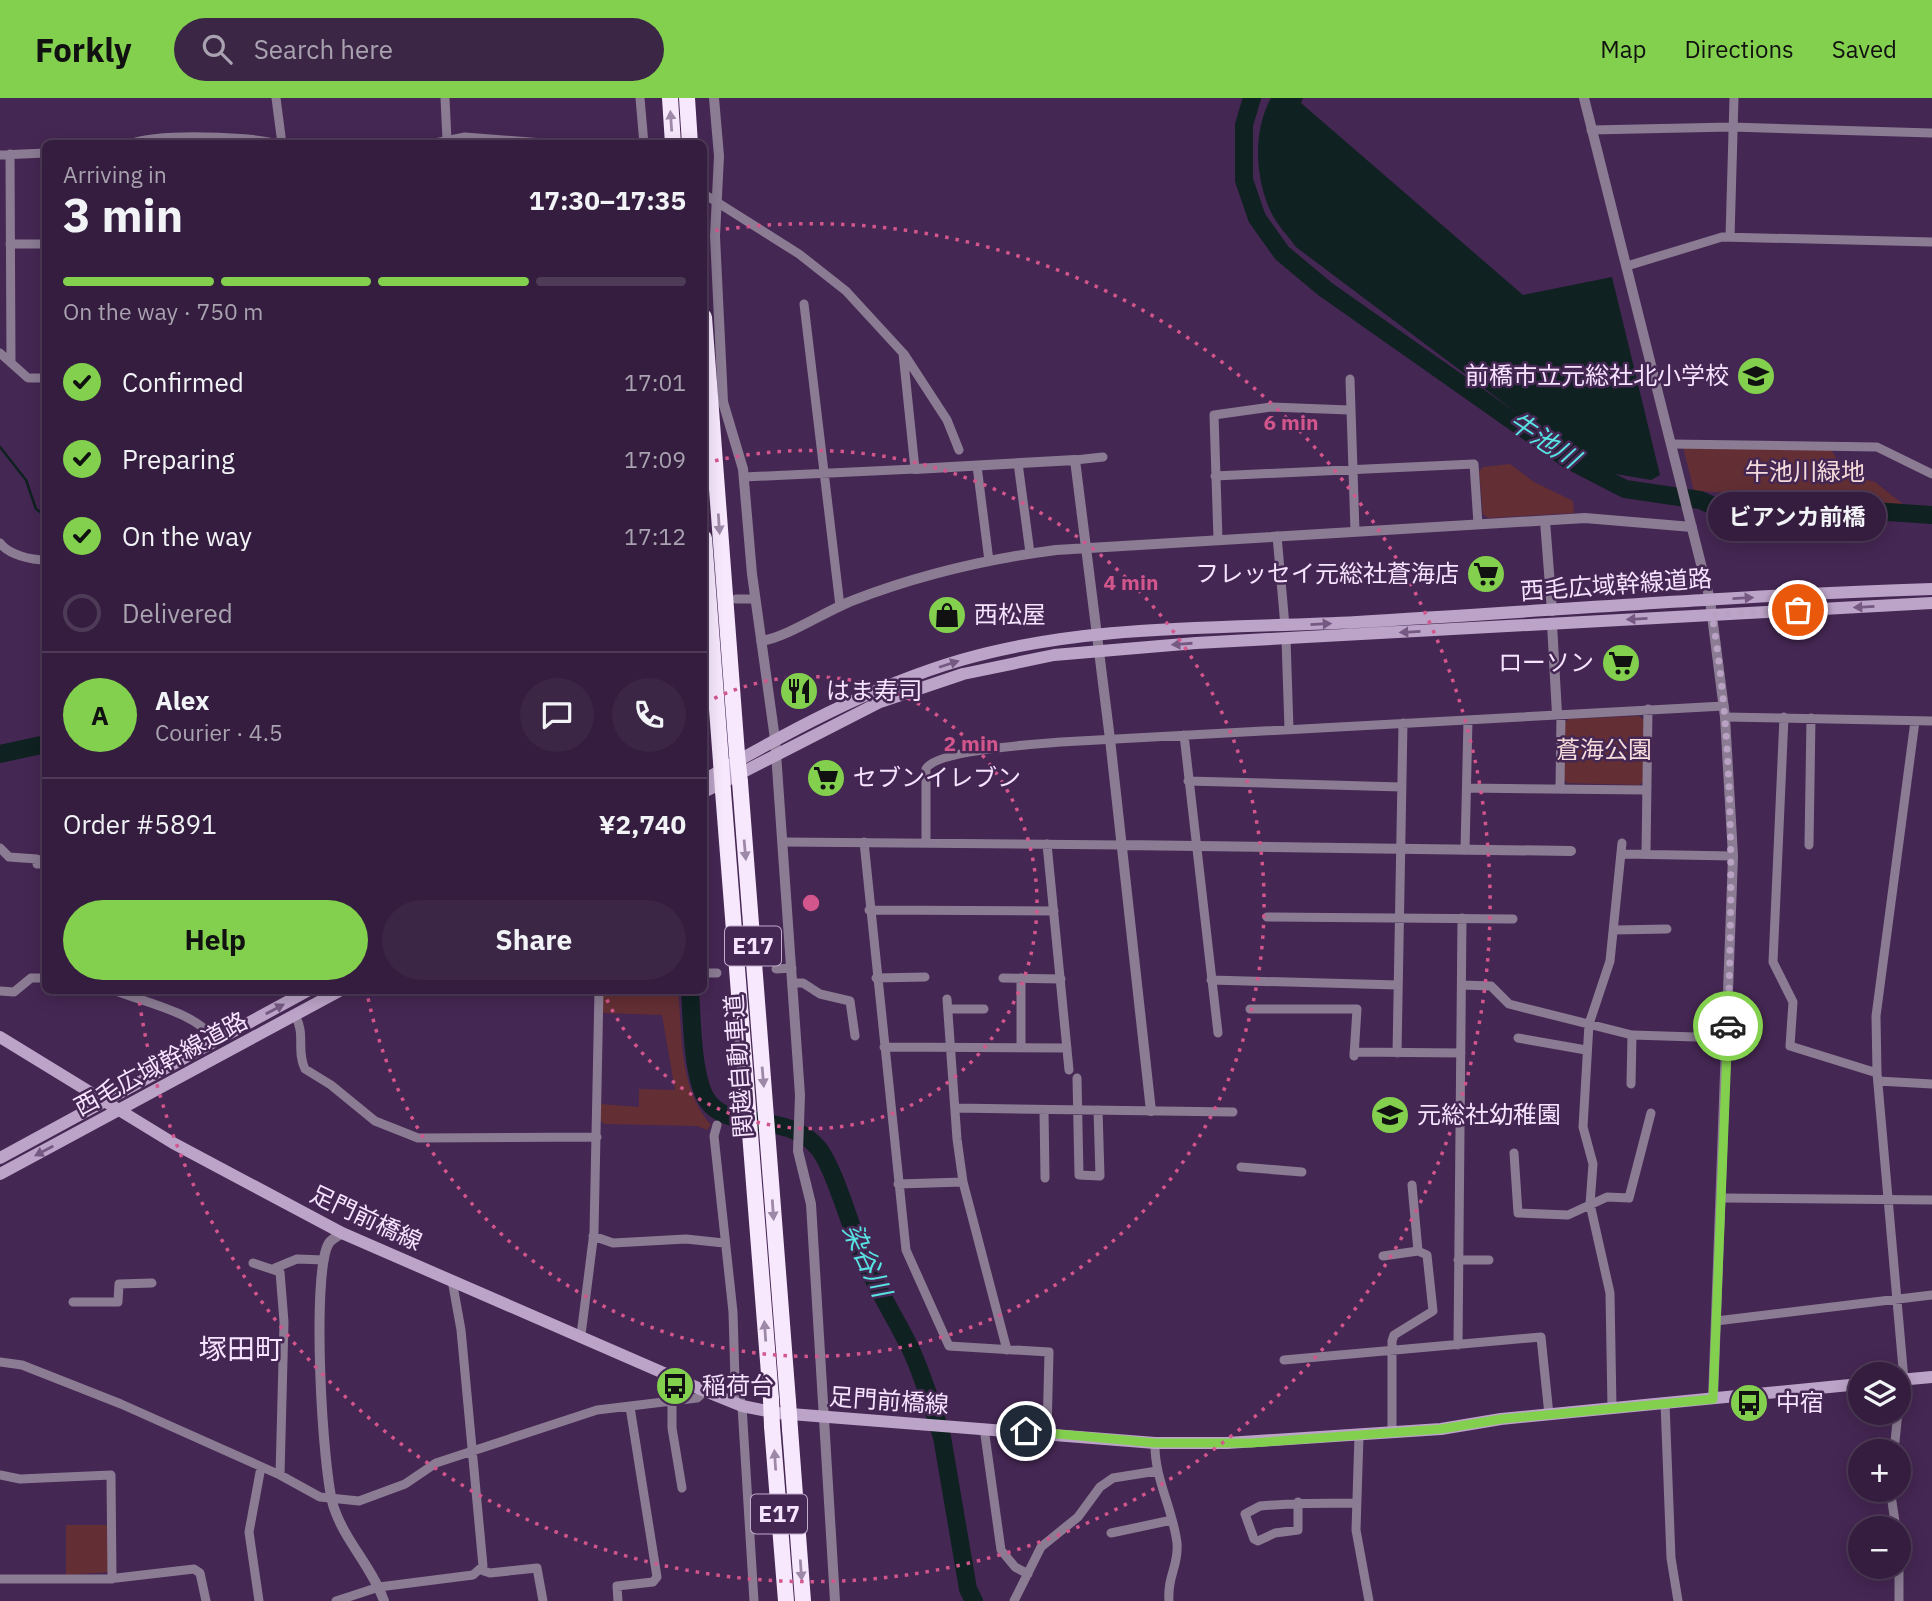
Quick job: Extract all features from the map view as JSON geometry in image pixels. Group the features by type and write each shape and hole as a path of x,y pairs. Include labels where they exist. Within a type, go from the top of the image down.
{"highway":[{"path":"670,98 673,140"},
{"path":"687,98 690,140"},
{"name":"関越自動車道","path":"707,359 803,1601"},
{"name":"関越自動車道","path":"707,578 786,1601"}],"main road":[{"name":"西毛広域幹線道路","path":"1552,617 1710,600 1932,589"},
{"name":"西毛広域幹線道路","path":"707,778 775,739 876,690 960,660 1021,646 1098,636 1285,632 1552,617 1712,615 1932,603"},
{"name":"西毛広域幹線道路","path":"707,790 860,712 918,688 994,667 1100,650 1285,632"},
{"name":"西毛広域幹線道路","path":"0,1158 302,994"},
{"name":"西毛広域幹線道路","path":"0,1174 334,994"},
{"name":"足門前橋線","path":"0,1037 117,1111 342,1233 742,1406 823,1419 984,1428 1155,1443 1227,1444 1392,1433 1848,1385"},
{"path":"1911,1379 1932,1377"}],"street":[{"path":"276,98 280,140"},
{"path":"445,98 447,140 501,140"},
{"path":"640,98 645,140"},
{"path":"714,98 719,156 716,200 723,402 744,477 755,598 775,739 792,968 798,1146 811,1204 835,1601"},
{"path":"1584,98 1710,600 1724,712 1733,856 1713,1399"},
{"path":"1730,237 1731,127 1734,98"},
{"path":"1591,130 1731,127 1932,133"},
{"path":"143,140 244,140"},
{"path":"11,363 10,244 5,154 42,153"},
{"path":"707,196 799,254 846,291 903,353 947,420 959,450"},
{"path":"1627,266 1730,237 1932,243"},
{"path":"10,244 42,244"},
{"path":"804,304 827,474 841,606"},
{"path":"0,353 28,378 42,378"},
{"path":"903,353 915,469"},
{"path":"1350,379 1355,531"},
{"path":"1218,539 1212,420 1217,413 1270,407 1349,410"},
{"path":"1671,444 1877,447 1932,474"},
{"path":"744,477 1103,457"},
{"path":"1075,460 1088,547 1151,1111"},
{"path":"1018,463 1030,553"},
{"path":"1215,476 1474,464 1478,524"},
{"path":"977,466 989,561"},
{"path":"761,641 769,640 841,606 903,583 1030,553 1218,539 1594,519 1692,527"},
{"path":"1545,521 1559,715 1560,789"},
{"path":"1278,536 1289,729"},
{"path":"0,543 4,548 19,554 42,559"},
{"path":"736,599 755,598"},
{"path":"1646,854 1648,709"},
{"path":"926,843 926,768 930,762 957,754 1028,745 1648,709 1784,717 1932,721"},
{"path":"1784,717 1773,962 1793,1002 1790,1046 1878,1077 1932,1084"},
{"path":"1809,845 1811,718"},
{"path":"1465,850 1468,720"},
{"path":"1901,1362 1899,1300 1878,1077 1877,994 1915,721"},
{"path":"1397,1052 1403,723"},
{"path":"1184,735 1218,1033"},
{"path":"1188,781 1401,787"},
{"path":"1468,788 1646,790"},
{"path":"783,842 1571,851"},
{"path":"864,842 906,1250 949,1346 1049,1352 1047,1433"},
{"path":"1047,844 1069,1070"},
{"path":"1612,1408 1610,1293 1590,1204 1593,1164 1583,1128 1589,1024 1606,976 1614,930 1622,844"},
{"path":"0,848 9,857 37,859 37,864 42,864"},
{"path":"1622,854 1733,856"},
{"path":"869,910 1054,911"},
{"path":"1267,917 1513,919"},
{"path":"1458,1345 1462,918"},
{"path":"1614,930 1667,929"},
{"path":"776,969 792,968"},
{"path":"707,974 716,973"},
{"path":"876,978 925,977"},
{"path":"0,991 14,992 31,978 42,978"},
{"path":"1003,978 1061,979"},
{"path":"1021,978 1021,1048"},
{"path":"1211,980 1398,985"},
{"path":"792,983 803,984 820,994 850,1001 855,1036"},
{"path":"1462,985 1491,986 1510,1004 1632,1035 1728,1038"},
{"path":"124,994 208,1029 216,1041"},
{"path":"581,1335 593,1236 599,994"},
{"path":"984,1009 948,1004 955,1108 964,1182 1007,1350"},
{"path":"1250,1009 1357,1009 1354,1054 1461,1053"},
{"path":"295,1016 302,1027 301,1058 304,1069 386,1128 428,1139 597,1137"},
{"path":"1630,1084 1632,1035"},
{"path":"1518,1038 1586,1050"},
{"path":"884,1047 1067,1048"},
{"path":"1077,1079 1079,1175 1100,1176 1098,1110"},
{"path":"955,1108 1234,1112"},
{"path":"1044,1110 1045,1178"},
{"path":"1514,1153 1517,1213 1549,1217 1568,1215 1608,1197 1629,1198 1651,1113"},
{"path":"717,1125 714,1136 733,1312 735,1380 742,1406 754,1601"},
{"path":"1241,1167 1302,1172"},
{"path":"898,1184 964,1182"},
{"path":"1412,1185 1418,1251"},
{"path":"1722,1198 1932,1200"},
{"path":"342,1233 329,1243 324,1260 320,1309 326,1468 331,1498 339,1521 379,1587 384,1601"},
{"path":"593,1236 613,1243 686,1239 724,1243"},
{"path":"1383,1256 1418,1251 1427,1255 1433,1311 1394,1335 1392,1433"},
{"path":"275,1268 298,1259 324,1260"},
{"path":"1458,1260 1489,1260"},
{"path":"253,1263 275,1268 280,1272 284,1322 280,1475"},
{"path":"452,1280 461,1330 483,1559 481,1570"},
{"path":"74,1302 118,1302 119,1283 152,1283"},
{"path":"1716,1321 1932,1295"},
{"path":"1284,1360 1541,1337 1549,1415"},
{"path":"0,1362 22,1366 121,1404 261,1466 320,1497 371,1500 405,1484 436,1463 597,1410 697,1398 705,1391"},
{"path":"672,1402 672,1429 682,1488"},
{"path":"1665,1404 1671,1558 1678,1601"},
{"path":"618,1601 617,1586 653,1582 657,1577 649,1506 630,1407"},
{"path":"984,1428 1001,1550 1015,1567 1028,1574"},
{"path":"1359,1436 1355,1503 1357,1549 1369,1601"},
{"path":"1155,1443 1157,1471 1172,1520 1178,1553 1168,1582 1170,1601"},
{"path":"259,1601 248,1532 261,1466"},
{"path":"1014,1601 1041,1547 1078,1517 1100,1487 1113,1478 1157,1471"},
{"path":"0,1475 20,1479 111,1475 111,1579"},
{"path":"1298,1502 1298,1530 1276,1533 1258,1541 1254,1539 1246,1512 1260,1506 1298,1502 1355,1503"},
{"path":"1111,1533 1172,1520"},
{"path":"336,1601 379,1587 472,1575 481,1570 489,1573 537,1568 543,1601"},
{"path":"0,1579 111,1579 194,1569 201,1573 206,1601"},
{"path":"1899,1579 1899,1601"}],"green space":[{"name":"牛池川緑地","path":"1683,447 1830,448 1841,466 1841,473 1875,482 1903,504 1901,508 1859,499 1694,491"},
{"path":"1510,464 1534,482 1573,501 1574,513 1488,518 1483,514 1479,471 1483,467"},
{"name":"蒼海公園","path":"1639,716 1644,720 1643,782 1639,785 1567,783 1564,779 1564,724 1568,719"},
{"path":"603,994 678,994 687,1078 700,1110 711,1125 707,1130 697,1126 604,1124 600,1120 600,1104 639,1107 639,1089 675,1090 662,1015 602,1013"},
{"path":"66,1525 108,1525 109,1572 66,1575"}],"shaded area":[{"path":"1271,98 1303,98 1301,103 1523,295 1612,277 1660,475 1651,480 1610,473 1569,452 1296,247 1273,216 1259,173 1261,126"}],"waterway":[{"name":"牛池川","path":"1252,98 1244,125 1244,180 1257,218 1282,253 1325,289 1567,459 1625,489 1700,500 1716,507 1815,507 1932,515"},
{"path":"0,447 26,480 36,509 42,513"},
{"name":"染谷川","path":"0,754 42,745"},
{"name":"染谷川","path":"690,994 698,1077 707,1100 717,1110 729,1116 791,1129 806,1137 819,1149 831,1170 863,1257 912,1352 932,1404 942,1437 968,1589 974,1601"}],"way so far":[{"path":"1728,1026 1733,856 1730,771 1712,615 1798,610"}],"place":[{"name":"前橋市立元総社北小学校","path":"1756,376"},
{"name":"フレッセイ元総社蒼海店","path":"1486,574"},
{"name":"ビアンカ前橋","path":"1798,610"},
{"name":"西松屋","path":"947,615"},
{"name":"ローソン","path":"1621,663"},
{"name":"はま寿司","path":"799,691"},
{"name":"セブンイレブン","path":"826,778"},
{"name":"元総社幼稚園","path":"1390,1115"},
{"name":"稲荷台","path":"675,1386"},
{"name":"中宿","path":"1749,1403"}],"district":[{"name":"塚田町","path":"241,1349"}],"route":[{"path":"1026,1431 1155,1443 1251,1443 1441,1429 1502,1419 1713,1399 1728,1026"}]}
